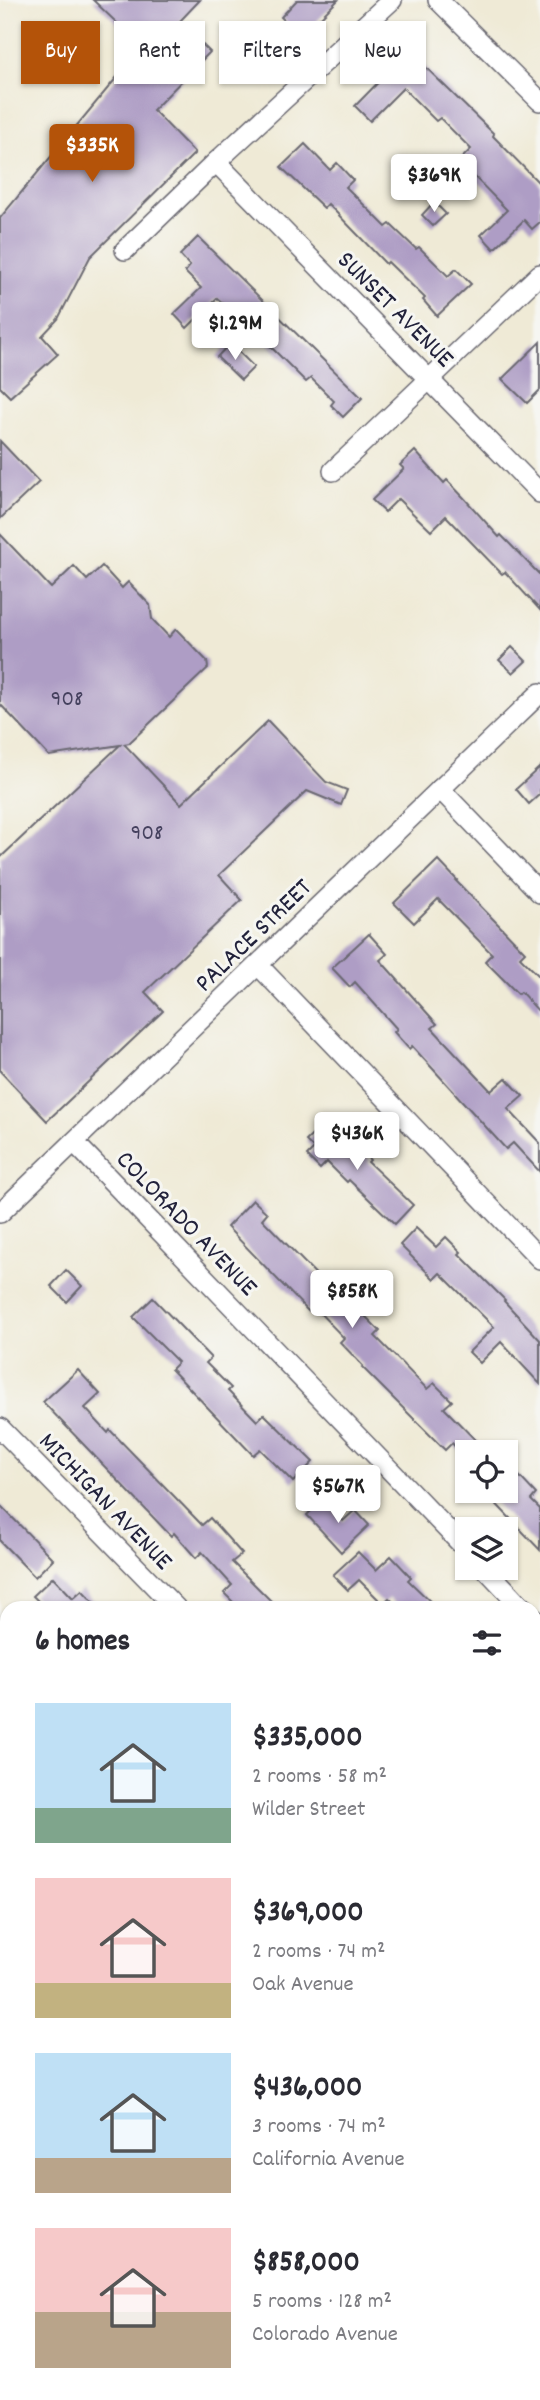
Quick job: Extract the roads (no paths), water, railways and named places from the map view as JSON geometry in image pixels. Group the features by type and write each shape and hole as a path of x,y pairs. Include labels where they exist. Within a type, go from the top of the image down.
{"street":[{"path":"125,250 392,0"},
{"path":"438,0 540,101"},
{"name":"SUNSET AVENUE","path":"216,162 540,493"},
{"path":"333,471 540,274"},
{"name":"PALACE STREET","path":"0,1213 540,693"},
{"path":"440,789 540,893"},
{"path":"258,965 540,1259"},
{"name":"COLORADO AVENUE","path":"74,1142 455,1538"},
{"name":"MICHIGAN AVENUE","path":"0,1428 169,1601"},
{"path":"496,1580 516,1601"}]}
